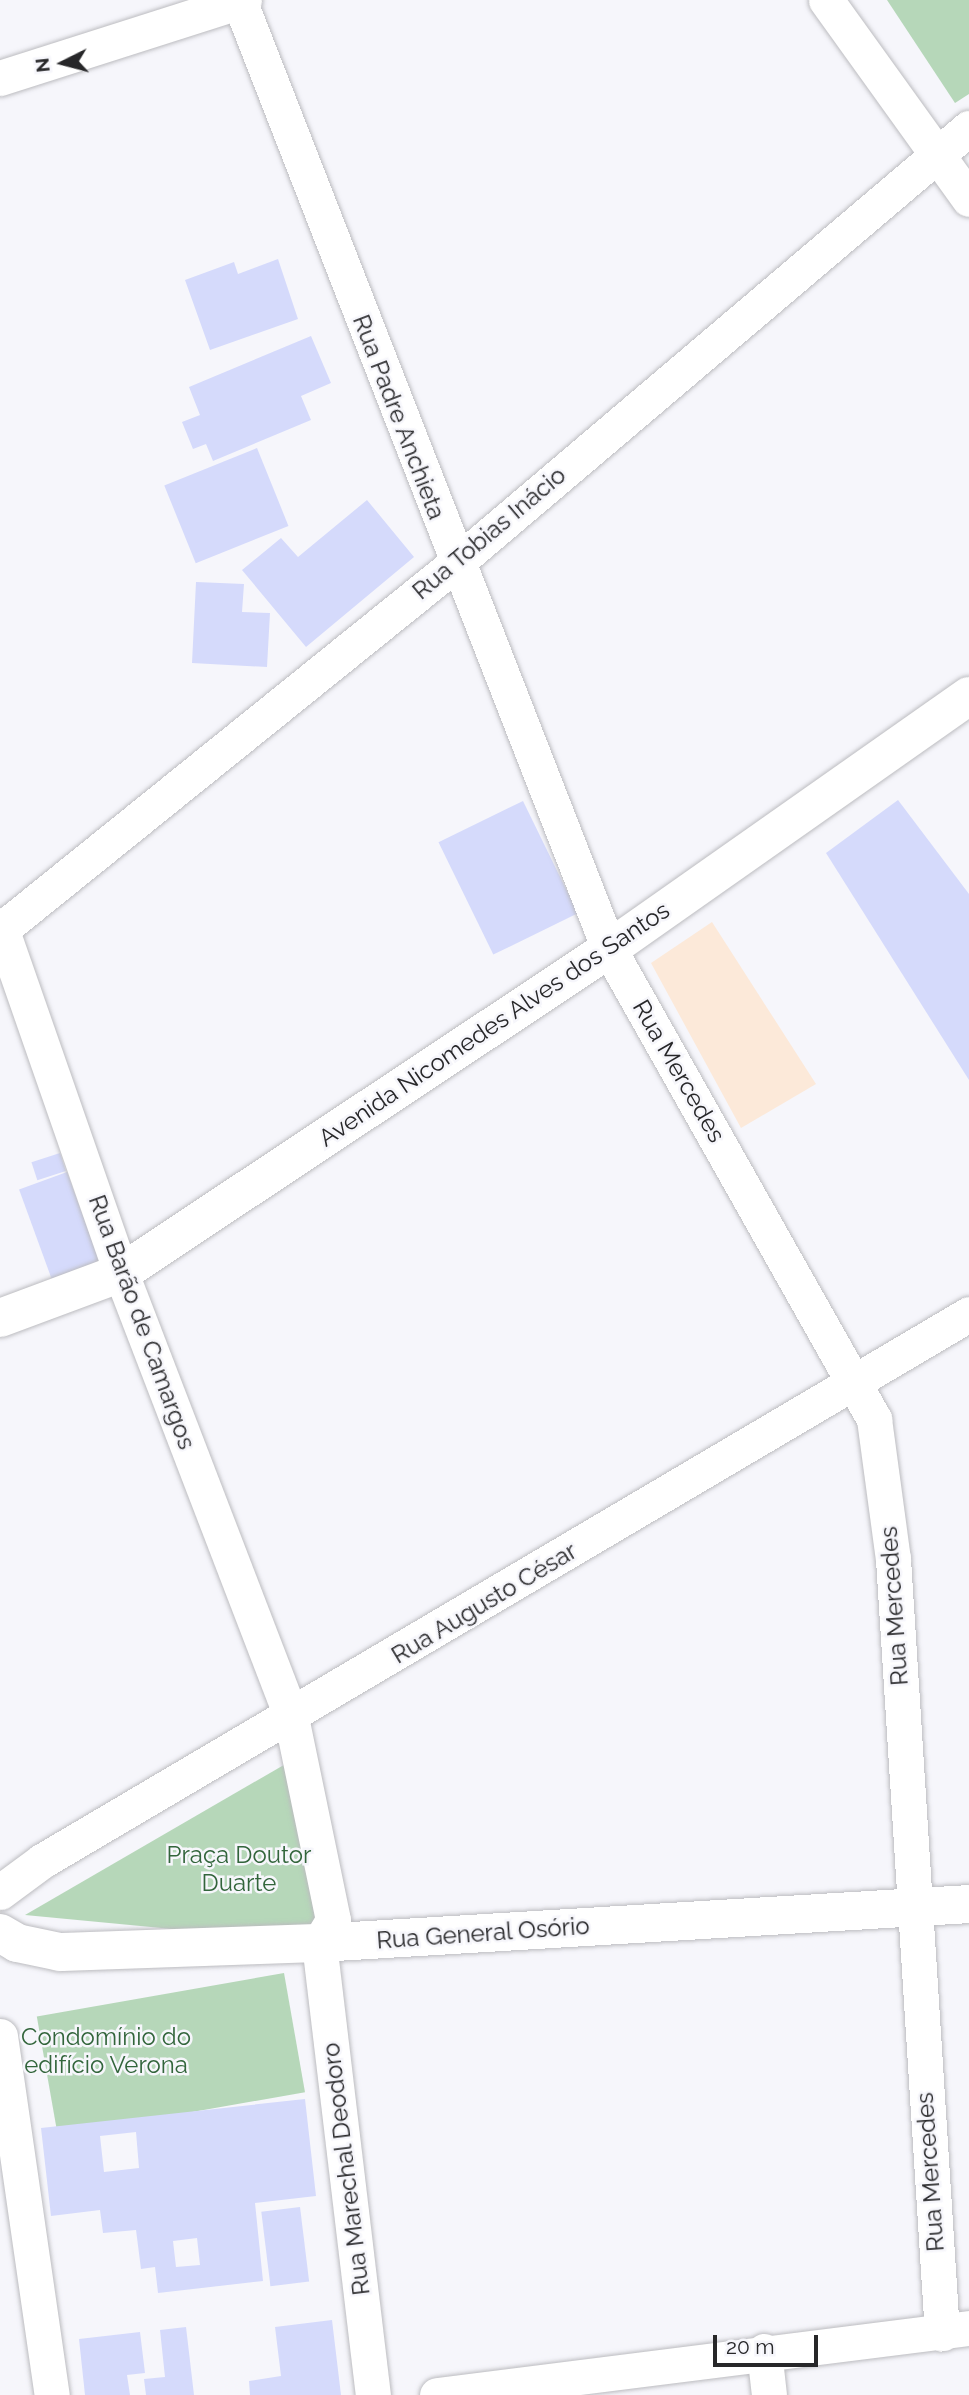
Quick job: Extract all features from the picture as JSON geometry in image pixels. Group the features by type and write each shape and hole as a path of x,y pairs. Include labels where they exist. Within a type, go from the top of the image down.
{"street":[{"path":"826,0 934,155 969,199"},
{"path":"0,78 241,1"},
{"name":"Rua Padre Anchieta","path":"241,1 455,564 609,949"},
{"name":"Rua Tobias Inácio","path":"1,927 455,564 969,128"},
{"name":"Avenida Nicomedes Alves dos Santos","path":"0,1318 121,1273 609,949 969,696"},
{"name":"Rua Barão de Camargos","path":"1,927 121,1273 291,1717"},
{"name":"Rua Mercedes","path":"609,949 857,1381 874,1419 893,1559 911,1905 956,2330"},
{"name":"Rua Augusto César","path":"0,1892 41,1861 291,1717 969,1314"},
{"path":"291,1717 334,1920 319,1943"},
{"name":"Rua General Osório","path":"0,1933 17,1943 60,1952 319,1943 911,1905 969,1904"},
{"name":"Rua Marechal Deodoro","path":"319,1943 373,2395"},
{"path":"0,2036 52,2395"},
{"path":"437,2395 764,2351 956,2330"},
{"path":"764,2351 769,2395"}],"shaded area":[{"path":"712,922 816,1084 741,1128 651,963"}],"green space":[{"path":"887,0 969,0 969,94 955,103"},
{"name":"Praça Doutor Duarte","path":"289,1762 319,1943 25,1915"},
{"name":"Condomínio do edifício Verona","path":"284,1973 305,2092 58,2136 37,2017"}],"building":[{"path":"278,259 298,319 210,350 185,280 234,262 238,274"},
{"path":"311,336 331,383 301,396 311,420 213,461 206,444 193,449 182,422 200,415 189,387"},
{"path":"257,448 288,526 196,563 164,485"},
{"path":"367,500 414,557 306,647 242,570 281,538 298,557"},
{"path":"196,582 244,584 242,612 270,613 267,667 192,663"},
{"path":"898,800 969,894 969,1080 826,853"},
{"path":"523,801 578,913 493,955 439,842"},
{"path":"60,1153 66,1171 37,1180 31,1162"},
{"path":"67,1172 99,1261 52,1279 19,1189"},
{"path":"305,2099 316,2196 255,2203 263,2281 158,2293 155,2267 141,2269 136,2230 103,2233 100,2210 51,2216 41,2128","holes":["136,2132 139,2168 104,2172 100,2136","197,2238 200,2265 176,2267 173,2241"]},
{"path":"300,2207 309,2281 270,2286 261,2212"},
{"path":"332,2320 341,2395 250,2395 249,2381 281,2376 275,2327"},
{"path":"186,2327 194,2395 146,2395 144,2379 165,2377 160,2330"},
{"path":"140,2332 145,2373 127,2375 130,2395 85,2395 79,2339"}]}
